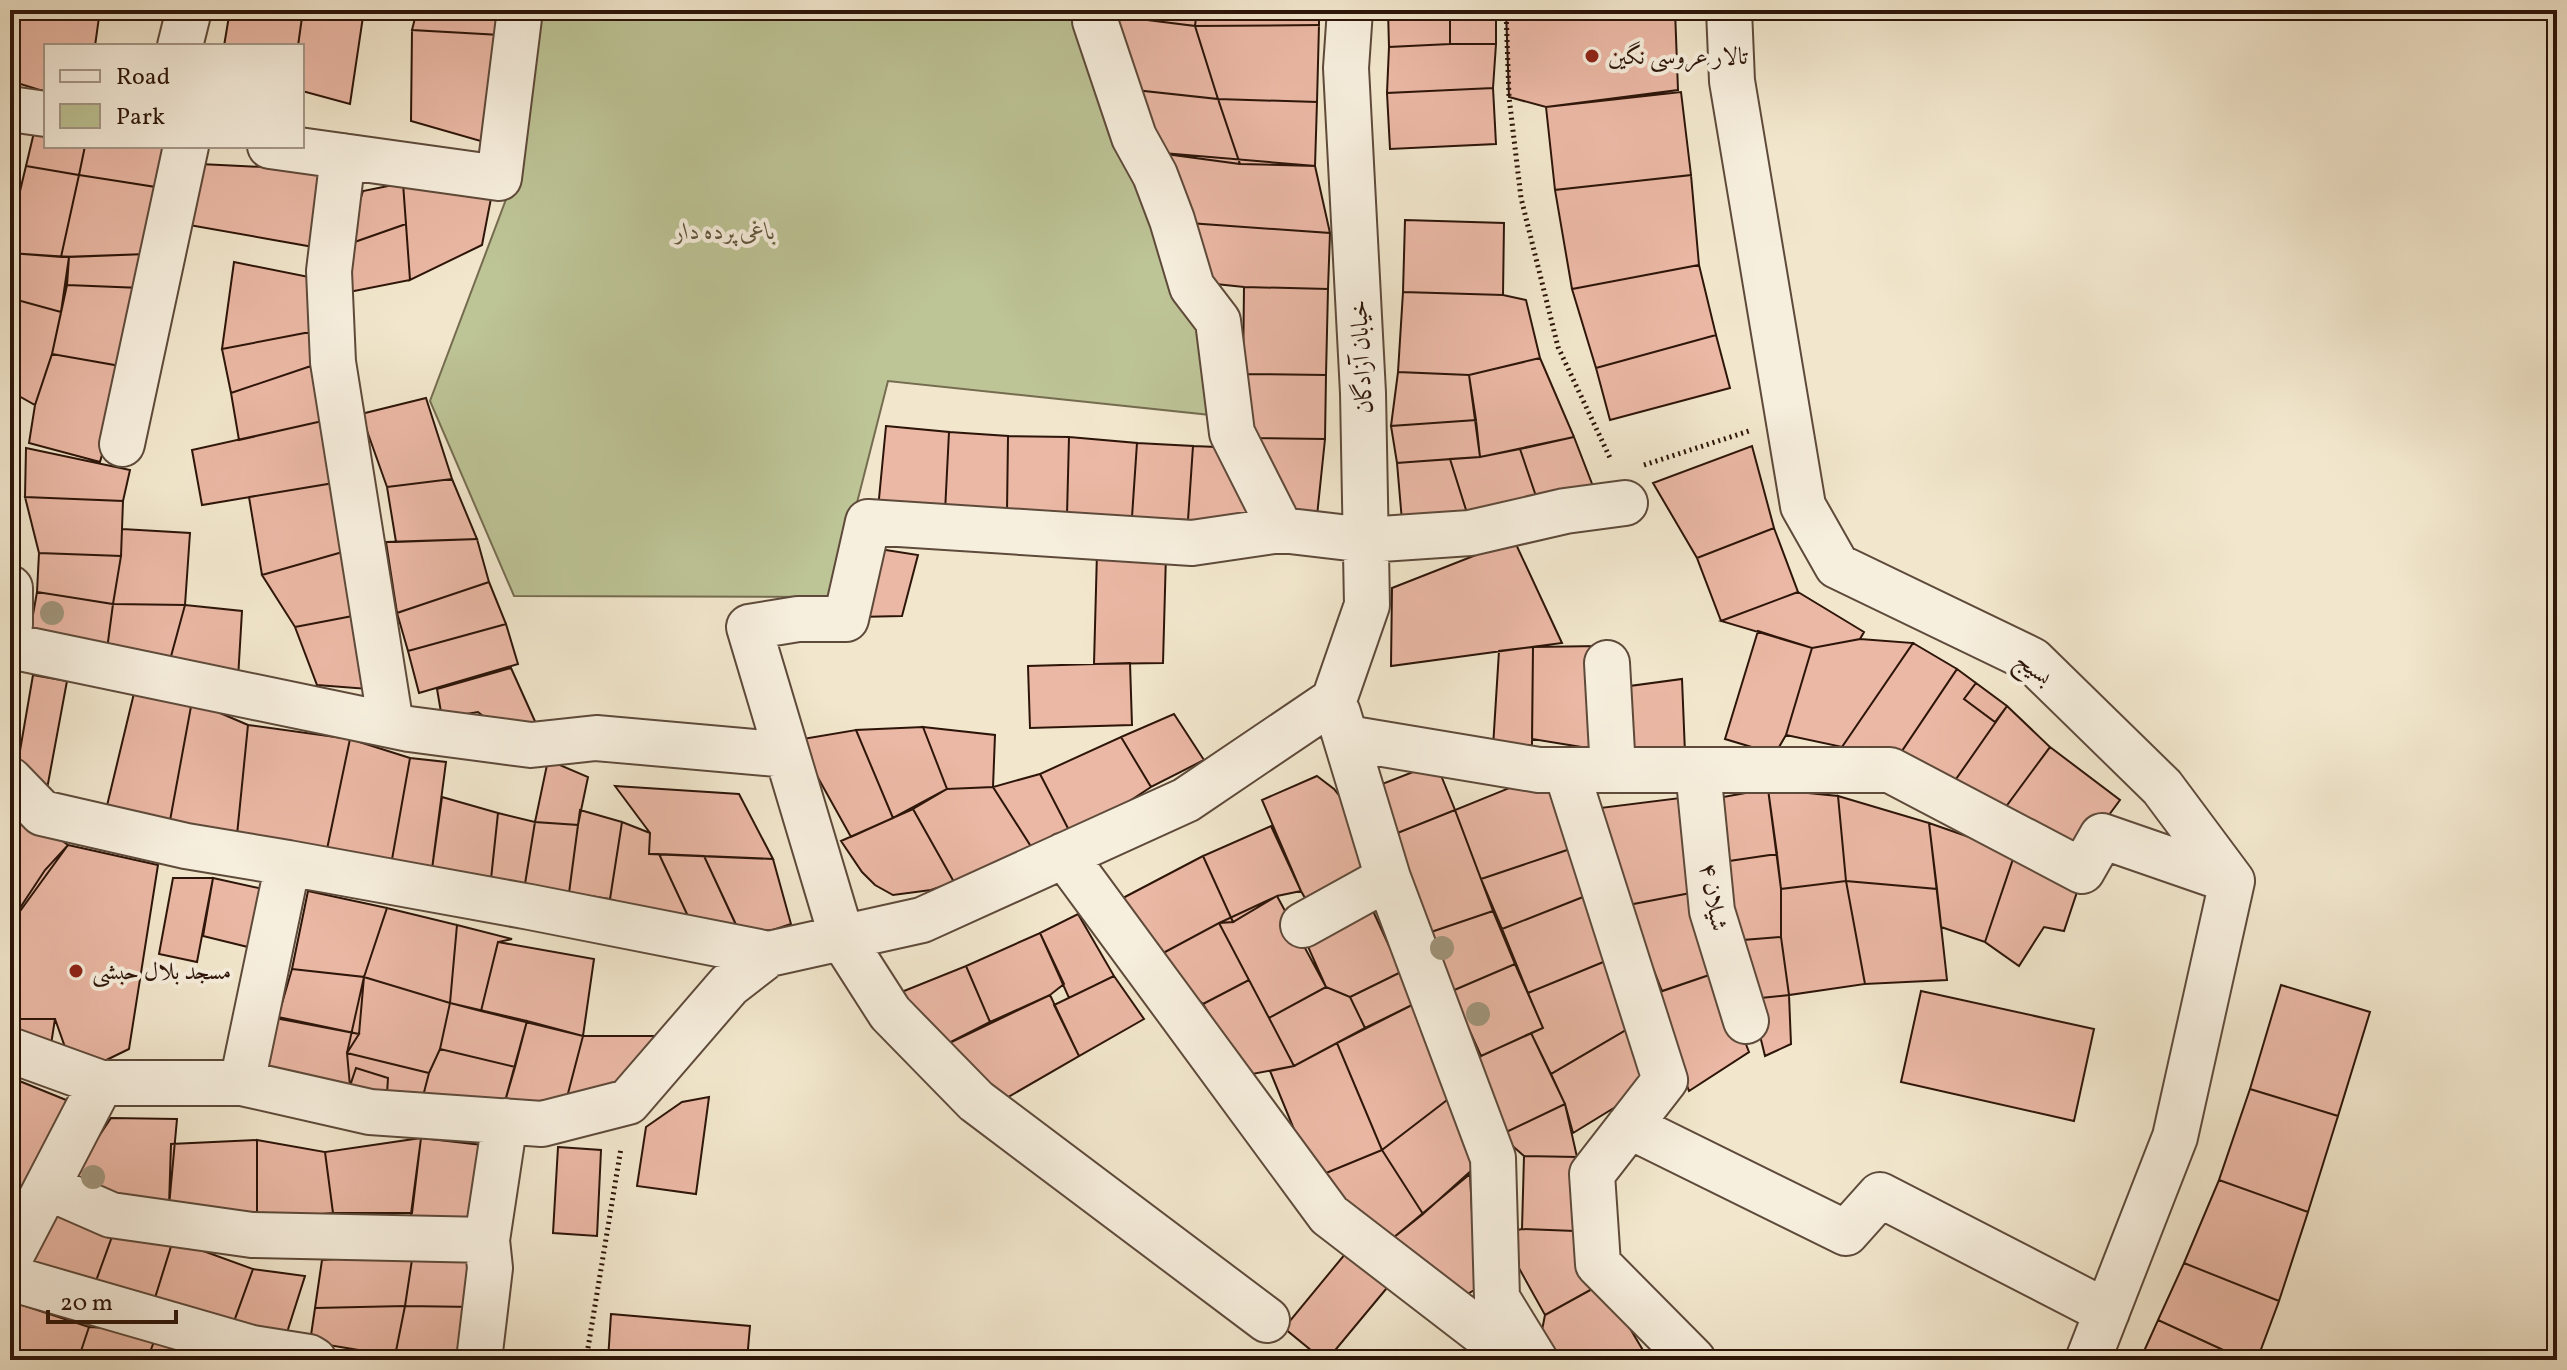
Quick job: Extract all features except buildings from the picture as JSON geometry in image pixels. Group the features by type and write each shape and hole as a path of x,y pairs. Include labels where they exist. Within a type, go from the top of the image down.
{"street":[{"path":"180,44 189,10"},
{"path":"1097,10 1095,21 1134,137 1159,186 1192,287 1218,321 1232,433 1281,530"},
{"name":"خیابان آزادگان","path":"1340,719 1367,605 1363,393 1346,68 1350,10"},
{"name":"بسیج","path":"1729,10 1732,81 1803,506 1837,566 2032,660 2162,787 2232,881"},
{"path":"285,148 499,178 520,13"},
{"path":"10,109 44,114"},
{"path":"122,444 186,148"},
{"path":"343,156 329,271 333,362 391,725"},
{"path":"1267,1320 976,1101 890,1013 842,938 749,627 798,619 846,619 868,522 1192,543 1281,530 1366,540 1470,533 1565,511 1627,486"},
{"path":"10,588 10,625"},
{"path":"10,646 391,725 531,745 596,738 787,755"},
{"path":"1607,663 1613,770"},
{"path":"1064,855 1329,1215 1485,1335 1515,1329 1493,1158 1388,878 1340,719"},
{"path":"10,780 42,813 186,846 530,907 769,954 922,920 1186,800 1340,719 1539,770 1890,770 2082,871 2102,836 2232,881 2175,1137 2088,1360"},
{"path":"1566,770 1665,1080 1592,1174 1598,1264 1693,1360"},
{"name":"شیلان ۴","path":"1698,770 1712,911 1746,1021"},
{"path":"242,1083 288,863"},
{"path":"1303,925 1388,878"},
{"path":"10,1050 101,1083 242,1083 370,1112 542,1124 628,1102 729,985 769,954"},
{"path":"10,1258 101,1083"},
{"path":"479,1360 490,1268 487,1240 505,1121"},
{"path":"1629,1126 1846,1233 1880,1195 2107,1312"},
{"path":"47,1187 111,1215 252,1235 487,1240"},
{"path":"10,1278 252,1348 314,1360"}],"path":[{"path":"1506,10 1509,97 1521,198 1558,347 1609,453"},
{"path":"1627,486 1788,419"},
{"path":"586,1360 628,1102"}],"green space":[{"name":"باغی پرده دار","path":"541,10 1093,10 1230,417 888,381 833,597 514,596 430,401 508,194"}],"place":[{"name":"تالار عروسی نگین","path":"1592,56"},
{"name":"مسجد بلال حبشی","path":"76,971"}]}
